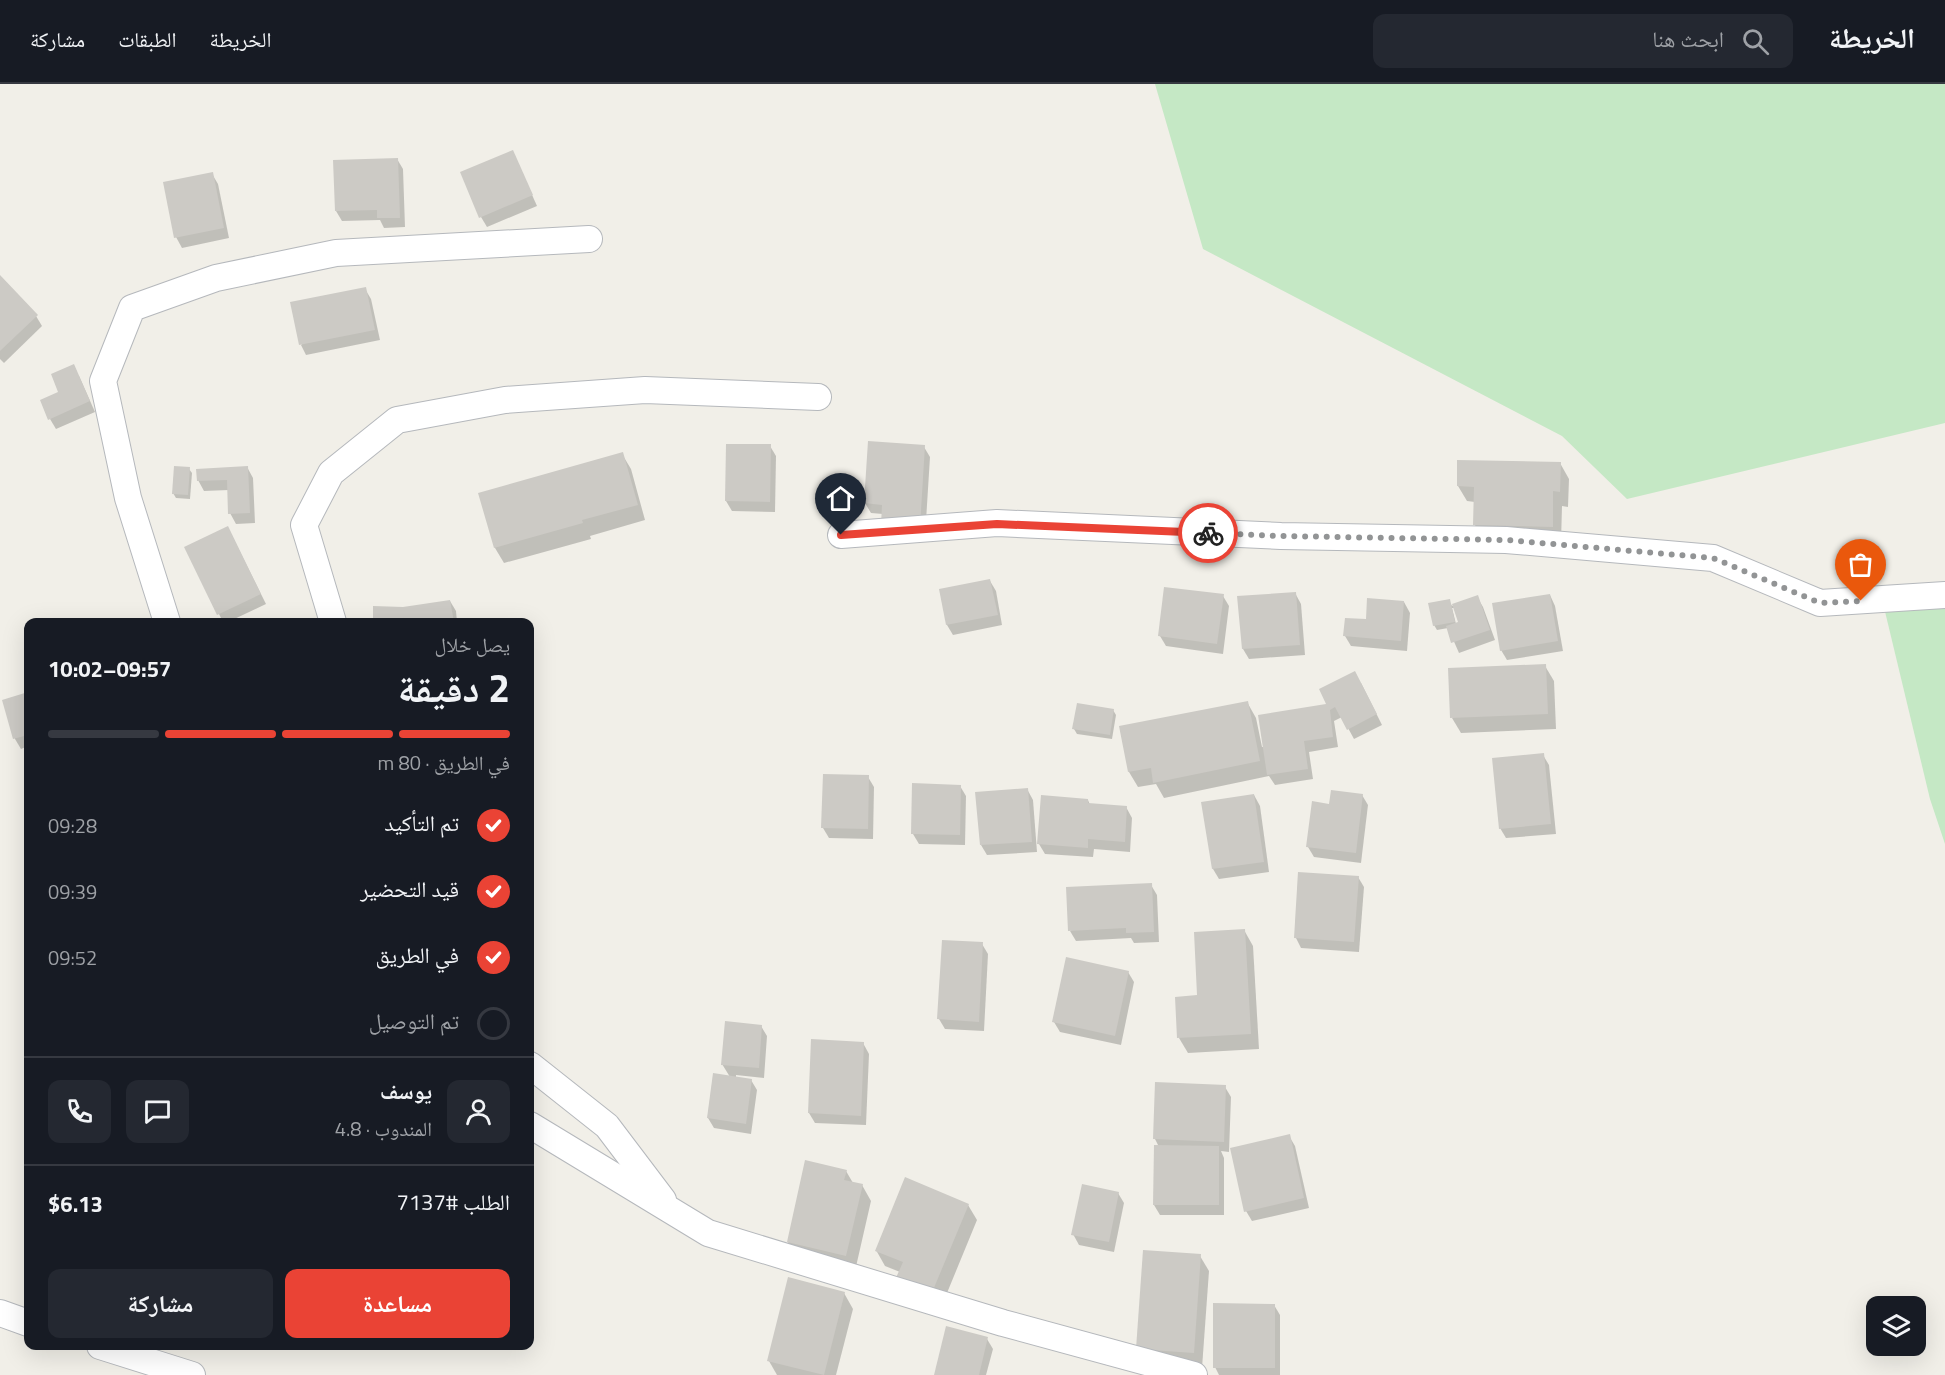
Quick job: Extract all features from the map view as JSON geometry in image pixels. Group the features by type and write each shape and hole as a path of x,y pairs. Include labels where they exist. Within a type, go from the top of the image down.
{"street":[{"path":"166,618 128,498 103,381 132,308 216,278 336,252 589,239"},
{"path":"332,618 304,525 331,473 397,420 505,400 645,390 818,397"},
{"path":"841,535 997,524 1281,536 1506,540 1713,558 1820,603 1945,595"},
{"path":"534,1068 607,1126 672,1212"},
{"path":"534,1127 708,1233 1003,1323 1194,1375"},
{"path":"0,1313 24,1322"},
{"path":"113,1350 192,1375"}],"green space":[{"path":"1155,84 1945,84 1945,423 1627,499 1562,436 1203,249"},
{"path":"1945,595 1945,844 1930,799 1882,599"}],"building":[{"path":"513,150 533,195 479,218 460,172"},
{"path":"398,158 400,218 377,218 377,210 335,211 333,160"},
{"path":"213,172 224,228 174,238 163,182"},
{"path":"0,275 38,315 0,351"},
{"path":"366,287 375,330 299,345 290,302"},
{"path":"74,364 90,401 48,420 40,400 58,392 51,374"},
{"path":"868,441 925,445 920,527 881,525 882,505 864,503"},
{"path":"726,444 771,444 770,502 725,501"},
{"path":"623,452 638,505 494,548 478,493"},
{"path":"1457,460 1561,462 1560,492 1553,491 1553,527 1473,525 1474,487 1457,486"},
{"path":"174,466 190,467 188,495 172,494"},
{"path":"248,466 250,513 228,514 227,480 197,481 196,469"},
{"path":"228,526 261,594 217,615 184,547"},
{"path":"990,579 998,615 946,625 939,589"},
{"path":"1164,587 1224,594 1217,644 1158,636"},
{"path":"1296,592 1300,645 1242,649 1237,596"},
{"path":"1550,594 1558,641 1500,651 1492,603"},
{"path":"1478,595 1490,630 1451,643 1446,626 1458,622 1452,604"},
{"path":"1367,598 1404,601 1401,641 1343,636 1345,618 1366,619"},
{"path":"1450,599 1455,622 1433,626 1428,603"},
{"path":"450,600 453,618 373,618 373,606 403,607"},
{"path":"1546,664 1548,714 1450,718 1448,668"},
{"path":"1355,671 1377,714 1347,730 1335,707 1330,710 1333,737 1304,741 1308,769 1267,775 1258,715 1326,704 1319,689"},
{"path":"24,693 24,736 13,739 2,700"},
{"path":"1248,701 1260,761 1153,783 1151,768 1128,772 1119,726"},
{"path":"1077,703 1114,709 1110,735 1072,729"},
{"path":"1544,753 1551,824 1499,829 1492,758"},
{"path":"823,774 869,775 868,829 821,828"},
{"path":"912,783 961,785 960,835 911,834"},
{"path":"1028,788 1032,842 980,845 975,792"},
{"path":"1331,790 1363,794 1356,853 1306,847 1312,801 1329,804"},
{"path":"1254,794 1264,862 1212,869 1201,802"},
{"path":"1041,795 1088,799 1088,803 1127,806 1125,842 1088,839 1088,848 1037,844"},
{"path":"1298,872 1359,876 1354,942 1294,938"},
{"path":"1152,883 1154,932 1126,933 1126,928 1068,931 1066,887"},
{"path":"1245,929 1251,1034 1177,1038 1175,997 1197,995 1194,932"},
{"path":"942,940 983,942 979,1022 937,1019"},
{"path":"1066,957 1129,971 1115,1036 1052,1022"},
{"path":"725,1021 762,1025 759,1068 721,1065"},
{"path":"811,1039 864,1042 861,1116 808,1113"},
{"path":"713,1073 752,1079 746,1124 707,1118"},
{"path":"1155,1082 1226,1085 1224,1142 1153,1139"},
{"path":"1290,1134 1304,1198 1244,1212 1230,1148"},
{"path":"1154,1145 1219,1146 1219,1205 1153,1205"},
{"path":"805,1160 847,1170 844,1180 863,1184 846,1256 787,1242"},
{"path":"905,1177 969,1204 931,1295 895,1280 903,1262 875,1251"},
{"path":"1082,1184 1119,1192 1109,1242 1071,1235"},
{"path":"1143,1250 1201,1254 1194,1353 1136,1349"},
{"path":"788,1277 845,1292 824,1375 767,1361"},
{"path":"1213,1303 1275,1304 1275,1368 1213,1368"},
{"path":"946,1326 988,1337 979,1375 934,1375"}],"way so far":[{"path":"1208,533 1506,540 1713,558 1820,603 1861,601"}],"route":[{"path":"841,535 997,524 1208,533"}]}
